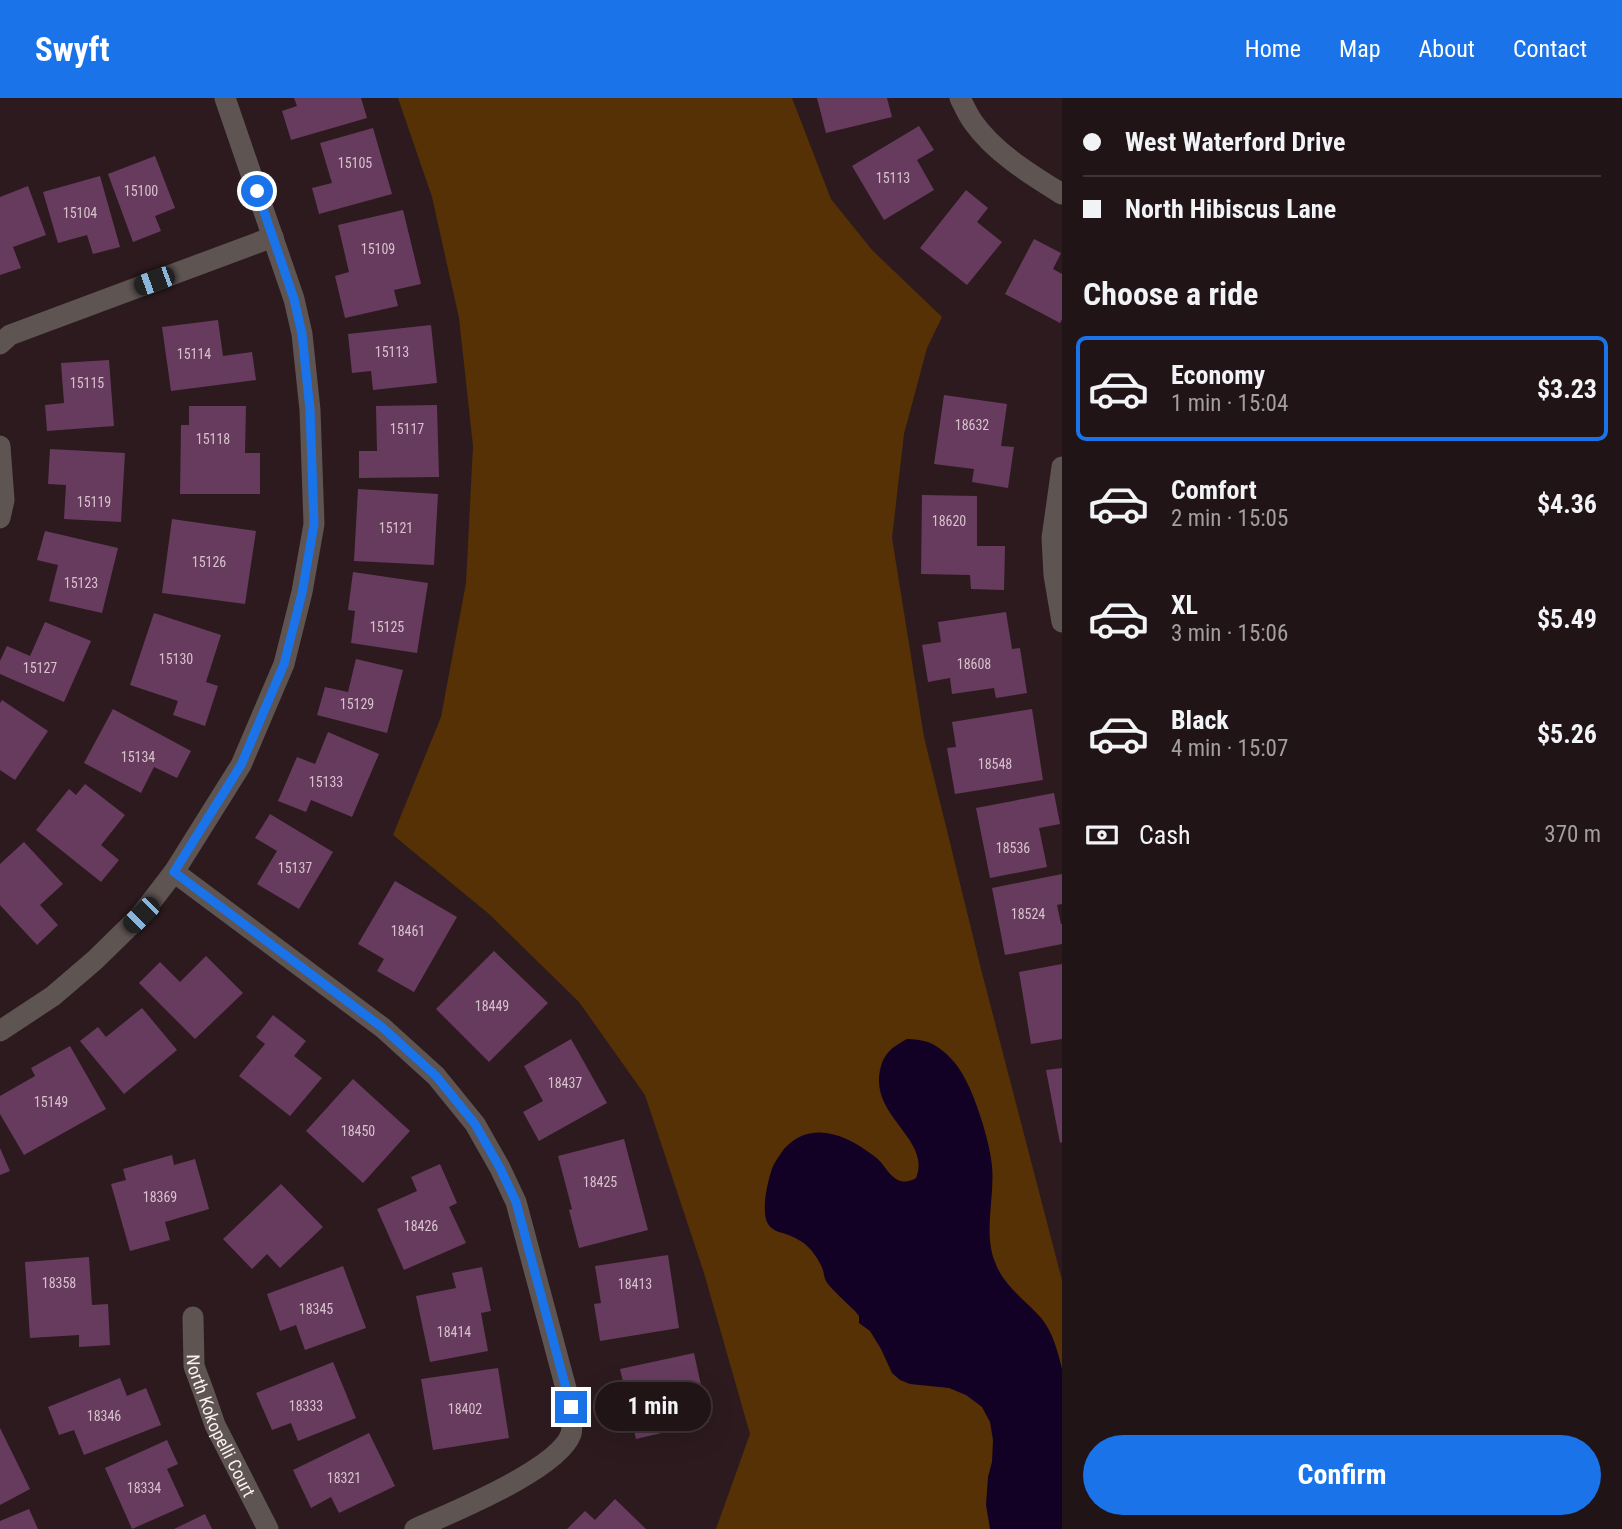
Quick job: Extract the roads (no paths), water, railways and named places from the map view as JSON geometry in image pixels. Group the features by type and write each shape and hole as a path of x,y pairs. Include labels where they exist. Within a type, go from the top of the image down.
{"street":[{"path":"0,1031 53,996 95,960 141,915 174,872 241,765 284,664 302,593 314,524 310,410 302,334 294,299 225,98"},
{"path":"960,98 972,122 995,147 1062,194"},
{"path":"0,344 10,335 273,237"},
{"path":"0,446 4,500 0,518"},
{"path":"1062,467 1052,538 1054,575 1062,622"},
{"path":"174,872 383,1028 436,1076 475,1124 516,1202 571,1407 571,1434 557,1453 515,1482 415,1529"},
{"name":"North Kokopelli Court","path":"193,1317 194,1366 215,1424 268,1529"}]}
